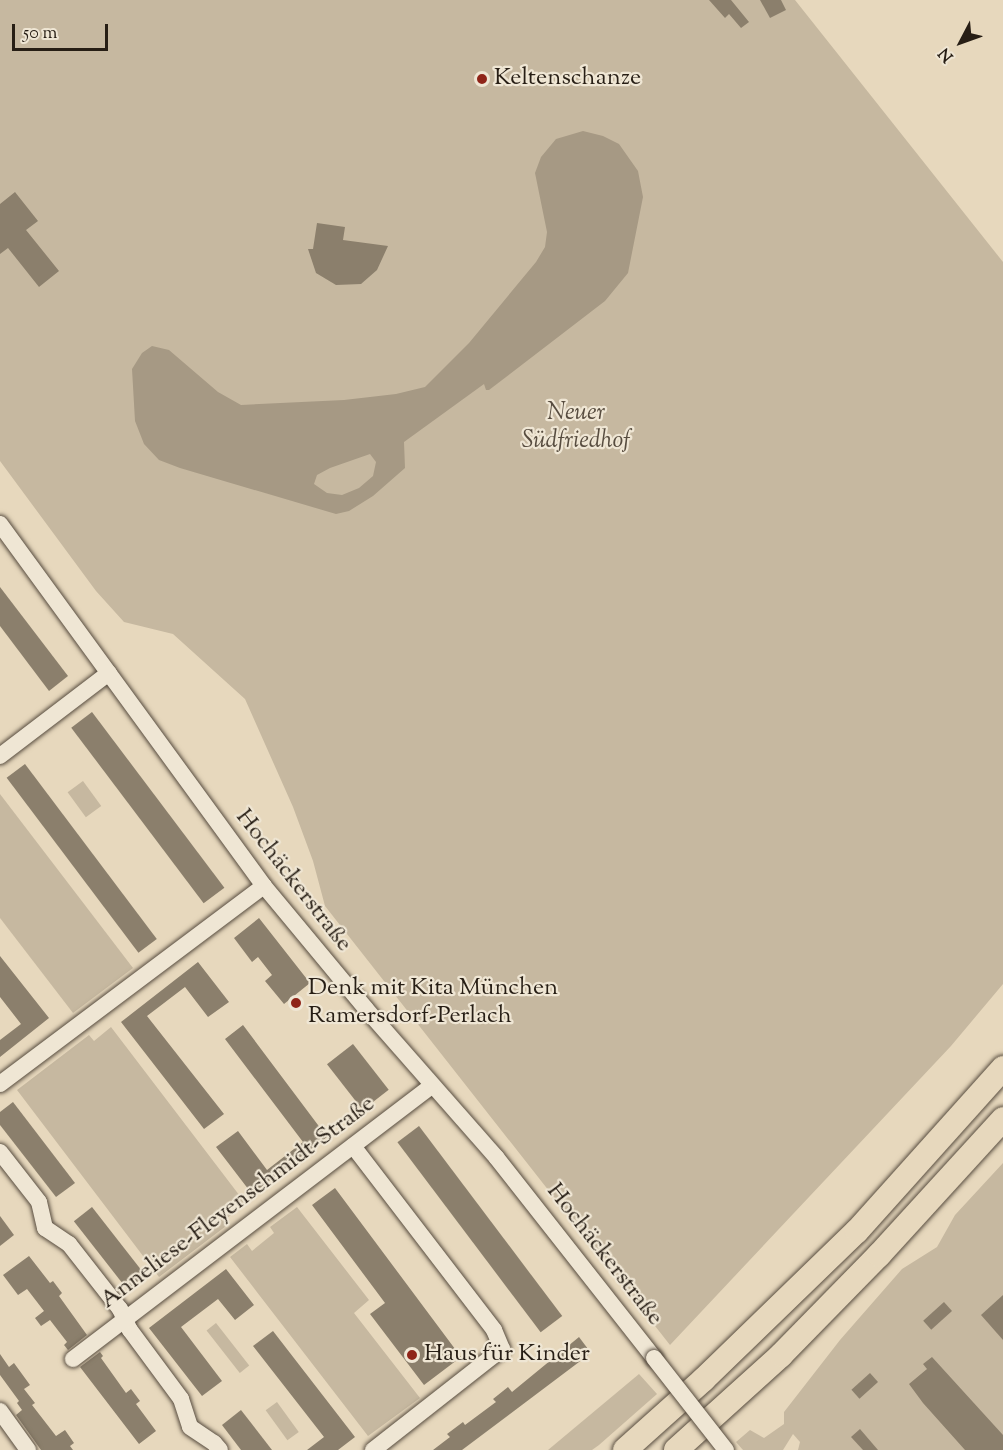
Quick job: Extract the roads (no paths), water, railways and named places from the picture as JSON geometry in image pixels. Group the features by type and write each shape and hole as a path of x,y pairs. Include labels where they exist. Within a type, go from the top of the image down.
{"highway":[{"path":"625,1450 703,1380 857,1231 1003,1068"},
{"path":"676,1450 789,1347 879,1255 1003,1119"}],"street":[{"name":"Hochäckerstraße","path":"0,524 264,886 516,1182 726,1450"},
{"path":"0,756 109,673"},
{"path":"0,1084 264,886"},
{"name":"Anneliese-Fleyenschmidt-Straße","path":"73,1359 432,1086"},
{"path":"354,1146 494,1330 502,1349 373,1450"},
{"path":"0,1152 39,1202 45,1228 69,1244 120,1309 124,1320 181,1399 190,1427 214,1443 220,1450"},
{"path":"0,1411 28,1450"}],"place":[{"name":"Keltenschanze","path":"482,79"},
{"name":"Denk mit Kita München Ramersdorf-Perlach","path":"296,1003"},
{"name":"Haus für Kinder","path":"412,1355"}],"park label":[{"name":"Neuer Südfriedhof","path":"576,428"}]}
